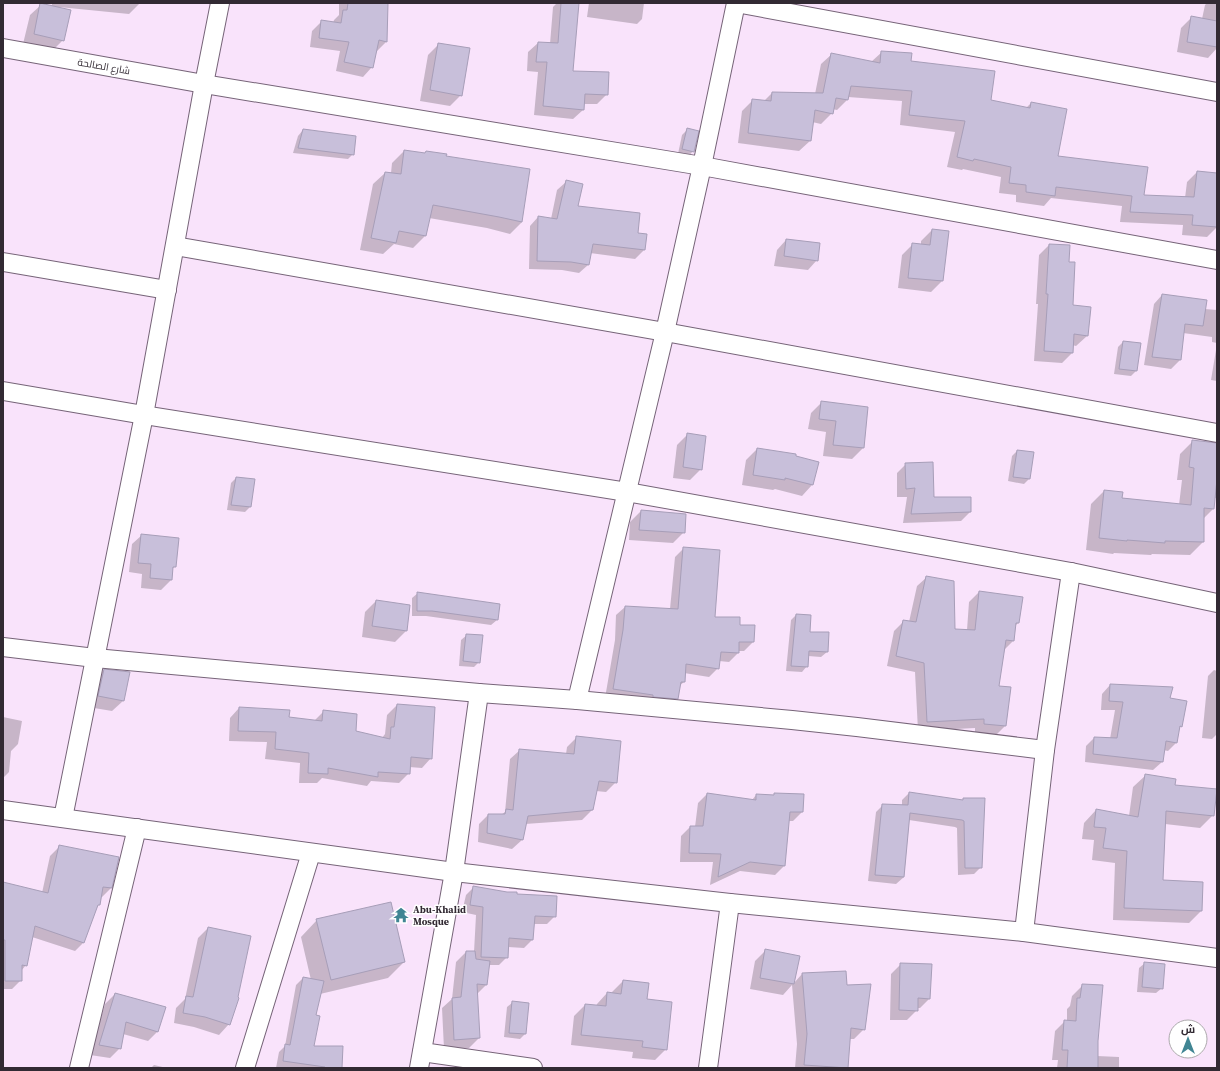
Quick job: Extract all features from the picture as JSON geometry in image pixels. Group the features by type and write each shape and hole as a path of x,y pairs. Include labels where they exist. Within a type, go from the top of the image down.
{"street":[{"path":"63,818 144,415 220,3"},
{"path":"577,700 665,332 736,3 1217,92"},
{"name":"شارع الصالحة","path":"3,48 204,84 702,166 1217,260"},
{"path":"175,246 665,332 1217,432"},
{"path":"3,262 167,290"},
{"path":"3,391 627,492 1071,572 1217,603"},
{"path":"1024,932 1045,750 1071,572"},
{"path":"3,648 95,658 479,693 577,700 850,726 1045,750"},
{"path":"479,693 454,872 420,1060 533,1068"},
{"path":"3,810 454,872 730,903 1024,932 1217,958"},
{"path":"79,1068 137,828"},
{"path":"245,1068 311,853"},
{"path":"708,1068 730,903"}],"building":[{"path":"40,3 71,10 64,41 34,34"},
{"path":"348,3 388,3 387,42 379,40 373,68 344,62 349,42 319,38 321,20 341,23 343,10 347,10"},
{"path":"561,3 579,3 573,71 609,72 608,95 585,94 584,110 543,106 547,62 536,62 538,42 558,43"},
{"path":"1191,16 1217,21 1217,47 1187,42"},
{"path":"438,43 470,48 462,96 430,90"},
{"path":"881,51 912,53 911,61 995,71 991,100 1030,108 1031,102 1067,109 1058,156 1148,167 1144,195 1194,197 1197,171 1217,173 1217,227 1192,225 1193,215 1130,212 1132,196 1056,187 1055,196 1026,192 1026,185 1009,183 1011,167 957,157 965,121 909,115 912,91 851,86 848,100 836,98 833,114 815,110 811,141 748,133 752,99 771,101 772,92 823,93 831,53 880,63"},
{"path":"687,128 699,131 694,152 682,149"},
{"path":"303,129 356,136 354,155 298,148"},
{"path":"404,150 447,154 446,156 530,169 522,222 433,205 426,236 399,231 396,243 371,238 385,172 401,174"},
{"path":"566,180 583,184 578,206 640,213 638,233 647,234 645,250 593,244 589,265 571,262 537,261 538,216 557,219"},
{"path":"932,229 949,231 943,281 908,278 912,243 930,245"},
{"path":"786,239 820,243 818,261 784,256"},
{"path":"1049,244 1070,245 1069,262 1075,262 1073,305 1091,307 1088,336 1074,334 1073,353 1044,351 1048,294 1046,294"},
{"path":"1162,294 1207,300 1203,326 1185,324 1181,360 1152,357"},
{"path":"1123,341 1141,343 1137,371 1119,369"},
{"path":"821,401 868,407 864,448 833,445 836,421 819,419"},
{"path":"687,433 706,436 702,470 683,467"},
{"path":"1192,440 1217,443 1217,479 1214,509 1204,508 1204,542 1165,541 1165,543 1099,538 1104,490 1123,492 1122,498 1191,505 1194,468 1189,467"},
{"path":"757,448 796,454 796,456 819,462 813,485 785,478 785,480 753,475"},
{"path":"1017,450 1034,452 1030,479 1013,477"},
{"path":"933,462 934,497 971,497 971,512 911,514 915,488 906,489 905,463"},
{"path":"236,477 255,479 251,507 231,505"},
{"path":"641,510 686,514 685,533 639,530"},
{"path":"141,534 179,538 176,567 173,567 172,580 150,578 151,564 138,563"},
{"path":"683,547 720,550 715,617 740,617 740,625 755,625 754,642 739,642 739,653 721,652 719,669 686,664 685,682 681,682 678,699 653,697 653,695 613,689 623,630 625,606 678,609"},
{"path":"926,576 954,581 955,629 975,630 979,591 1023,597 1019,623 1016,623 1014,641 1006,640 999,686 1011,687 1006,726 984,724 984,719 927,722 924,663 896,656 903,620 916,622"},
{"path":"417,592 500,604 498,620 432,611 417,611"},
{"path":"376,600 410,605 407,631 372,626"},
{"path":"796,614 811,615 810,632 829,632 828,652 809,651 808,667 791,666"},
{"path":"466,634 483,635 480,663 463,661"},
{"path":"104,669 130,672 124,701 98,696"},
{"path":"1110,684 1173,687 1170,698 1187,701 1177,743 1166,741 1163,762 1093,754 1094,737 1117,738 1123,702 1109,701"},
{"path":"397,704 435,707 432,759 411,757 410,774 378,772 378,777 328,768 328,774 308,773 309,753 275,749 276,732 238,731 239,707 290,710 289,717 322,721 323,710 357,714 356,731 390,739 391,727 394,727"},
{"path":"576,736 621,741 617,783 599,781 593,810 528,816 523,840 487,833 488,814 505,814 506,809 513,810 519,749 574,754"},
{"path":"1145,774 1176,779 1175,785 1217,789 1214,816 1166,811 1163,880 1203,882 1202,911 1124,908 1127,851 1103,848 1106,828 1094,827 1096,809 1138,817"},
{"path":"909,792 963,800 963,798 985,798 982,868 965,868 964,821 910,813 904,877 875,875 882,804 908,805"},
{"path":"707,793 756,800 756,794 804,794 803,812 790,812 785,866 750,862 718,877 721,854 689,853 690,826 703,826"},
{"path":"59,845 119,857 112,888 103,887 100,905 98,905 84,943 35,926 27,966 22,965 22,981 5,981 3,882 48,893"},
{"path":"473,886 507,892 517,892 517,894 557,896 556,917 535,916 533,940 509,938 508,958 481,957 483,907 470,905"},
{"path":"391,902 405,962 331,980 316,919"},
{"path":"208,927 251,936 239,998 230,1025 205,1017 183,1013 186,996 193,997"},
{"path":"765,949 800,956 794,984 760,978"},
{"path":"466,951 475,951 476,959 490,961 487,985 477,984 480,1038 454,1040 452,998 461,997"},
{"path":"1144,962 1165,964 1163,989 1142,987"},
{"path":"900,963 932,964 930,999 918,998 918,1011 899,1010"},
{"path":"846,971 847,985 871,984 865,1030 851,1028 848,1068 804,1065 807,1034 802,973"},
{"path":"303,977 324,981 316,1015 320,1016 314,1046 343,1046 342,1068 325,1068 283,1061 285,1044 290,1045"},
{"path":"623,980 649,983 647,999 672,1002 667,1050 642,1047 643,1041 581,1035 585,1004 606,1006 607,992 621,994"},
{"path":"1082,984 1103,985 1098,1041 1098,1068 1067,1068 1068,1050 1062,1050 1064,1020 1076,1021 1077,998 1080,998"},
{"path":"115,993 166,1007 158,1032 126,1022 121,1049 99,1045"},
{"path":"512,1001 529,1003 526,1034 509,1033"}],"place":[{"name":"Abu-Khalid Mosque","path":"401,915"}]}
